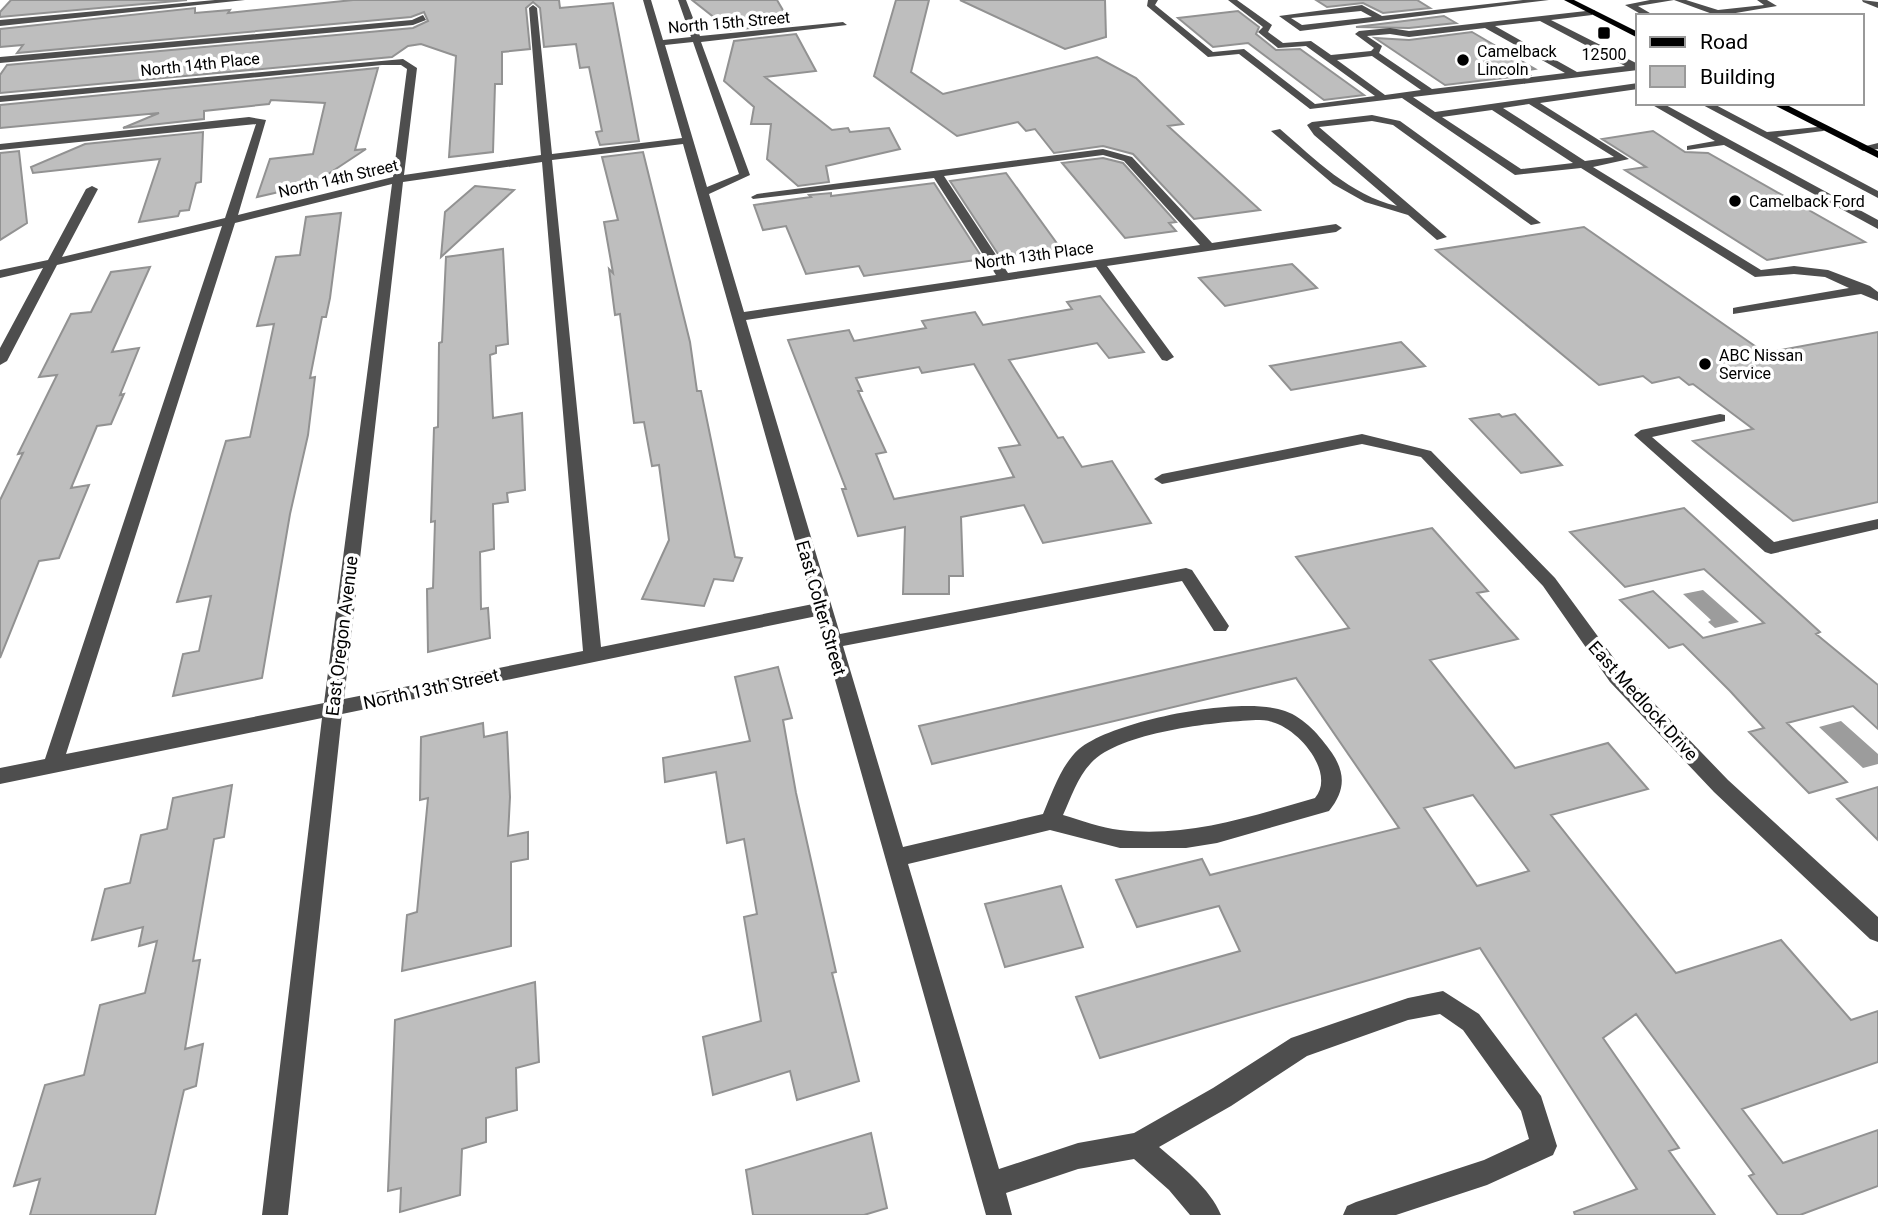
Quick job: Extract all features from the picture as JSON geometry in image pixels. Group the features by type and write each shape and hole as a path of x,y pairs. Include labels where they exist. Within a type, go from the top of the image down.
{"main road":[{"path":"1568,0 1636,32"},
{"path":"1778,105 1878,155"}],"street":[{"path":"0,23 241,0"},
{"name":"East Colter Street","path":"647,0 999,1215"},
{"path":"682,0 745,175 702,193"},
{"path":"1154,0 1151,1 1151,6 1211,55 1254,50"},
{"path":"1233,0 1269,27 1262,32 1281,46"},
{"path":"1469,0 1481,7"},
{"path":"1380,18 1362,8 1283,16 1300,28 1481,7 1514,1 1545,0"},
{"path":"1647,14 1629,5 1670,0"},
{"path":"1678,0 1718,13 1773,6 1761,0"},
{"path":"1867,0 1878,5"},
{"path":"533,8 593,656"},
{"path":"1329,58 1374,53 1379,48 1359,34 1390,31 1409,34 1592,12"},
{"path":"0,60 412,22 423,18"},
{"path":"1541,18 1636,67"},
{"name":"North 15th Street","path":"660,43 843,25"},
{"path":"1486,25 1575,75"},
{"path":"1267,48 1308,43 1384,98"},
{"path":"1241,51 1313,107 1636,67"},
{"path":"1374,53 1430,92"},
{"name":"North 14th Place","path":"0,99 403,62"},
{"name":"East Oregon Avenue","path":"275,1215 332,709 400,179 412,68 403,62"},
{"path":"1433,115 1636,86"},
{"path":"1626,88 1636,94"},
{"path":"1404,95 1519,173 1624,159 1530,101"},
{"path":"1658,105 1878,225"},
{"path":"1708,105 1878,195"},
{"path":"1493,106 1759,274 1794,270 1828,274 1872,288 1878,297"},
{"path":"1441,237 1318,133 1312,125 1351,119 1387,119 1535,223"},
{"path":"0,147 249,121 262,122 53,765"},
{"path":"1691,148 1823,128"},
{"path":"1276,131 1348,192 1387,208 1413,213"},
{"name":"North 14th Street","path":"0,275 228,221 332,193 400,179 689,140"},
{"path":"1863,148 1878,146"},
{"path":"757,197 1103,152 1128,159 1209,247"},
{"path":"937,174 1004,278"},
{"path":"0,361 92,189"},
{"name":"North 13th Place","path":"738,317 1336,228"},
{"path":"1099,263 1167,357"},
{"path":"1738,311 1872,288"},
{"path":"1720,418 1641,435 1771,548 1878,524"},
{"name":"East Medlock Drive","path":"1162,480 1362,439 1426,454 1549,582 1584,635 1626,687 1721,786 1878,932"},
{"path":"831,642 1186,574 1220,626"},
{"name":"North 13th Street","path":"0,776 822,609"},
{"path":"895,858 1050,821 1120,839 1186,839 1217,834 1322,806 1334,785 1334,777 1326,761 1295,726 1273,714 1249,711 1137,731 1098,746 1086,756 1065,785 1050,821"},
{"path":"991,1185 1079,1156 1138,1145 1222,1097 1300,1046 1408,1009 1443,1002 1471,1022 1532,1105 1545,1146 1487,1172 1356,1215"},
{"path":"1138,1145 1178,1181 1208,1215"}],"shaded area":[{"path":"1703,590 1739,622 1715,628 1708,622 1711,620 1683,594"},
{"path":"1841,721 1878,754 1878,764 1863,768 1819,727"}],"building":[{"path":"11,0 187,0 0,17 0,12"},
{"path":"353,0 559,0 560,8 613,3 639,141 600,145 596,132 602,131 589,67 580,68 576,44 544,47 540,8 533,2 526,8 530,49 502,52 502,84 495,84 493,152 449,157 456,56 421,44 408,46 392,57 0,93 0,75 7,65 413,28 428,21 424,12 411,17 17,53 23,45 0,47 0,29 195,8 195,13 230,10 228,13"},
{"path":"692,0 777,0 791,24 730,30"},
{"path":"896,0 929,0 911,72 943,94 1097,57 1136,78 1183,124 1168,126 1260,210 1194,219 1133,154 1103,146 1054,153 1035,129 1026,131 1018,122 957,136 874,76"},
{"path":"960,0 1105,0 1106,37 1065,49"},
{"path":"1316,0 1417,0 1430,8 1383,13 1363,3 1327,7"},
{"path":"1238,11 1259,27 1256,34 1276,50 1300,49 1364,95 1324,100 1248,43 1213,47 1178,18"},
{"path":"1444,16 1456,23 1409,28 1356,27"},
{"name":"Camelback Lincoln","path":"1472,32 1535,69 1522,71 1529,75 1445,85 1375,38 1409,40"},
{"path":"796,34 816,71 765,77 832,130 848,128 850,132 889,128 900,149 826,166 829,182 798,186 767,159 771,124 751,124 754,107 724,81 734,41"},
{"path":"378,68 355,150 366,149 304,190 305,186 257,197 270,159 313,154 325,103 271,100 269,104 204,111 204,119 123,128 159,113 0,128 0,105"},
{"name":"Camelback Ford","path":"1653,131 1685,152 1708,153 1865,242 1767,260 1625,170 1646,167 1602,139"},
{"path":"203,132 201,182 196,183 189,210 180,211 178,216 139,222 160,159 33,173 31,167 85,144"},
{"path":"19,151 27,223 0,240 0,153"},
{"path":"643,152 690,342 697,391 701,391 735,557 742,558 733,581 714,579 704,606 642,599 669,540 659,465 652,466 644,422 634,423 620,314 615,315 609,269 613,273 604,222 618,220 602,157"},
{"path":"1103,158 1123,163 1176,222 1169,223 1176,231 1125,238 1062,163"},
{"path":"1006,173 1061,249 1000,257 950,181"},
{"path":"934,183 983,259 864,276 859,266 806,274 786,226 763,230 754,205 811,197 809,195 831,193 831,196"},
{"path":"475,186 514,190 441,257 445,212"},
{"path":"341,213 330,298 326,317 322,317 310,378 315,377 308,435 290,514 262,678 173,696 183,654 199,651 211,596 177,602 226,441 250,437 274,324 257,326 276,257 300,255 306,217"},
{"name":"ABC Nissan Service","path":"1584,227 1765,353 1878,332 1878,502 1793,521 1693,441 1753,429 1693,384 1689,385 1679,377 1652,383 1643,376 1599,385 1436,250"},
{"path":"503,249 508,344 496,346 496,353 490,355 493,418 522,413 525,490 507,493 508,502 493,504 494,549 480,552 481,609 488,608 490,638 428,652 427,589 433,588 435,521 431,522 434,428 438,427 439,343 442,342 446,257"},
{"path":"1292,264 1317,288 1225,306 1199,278"},
{"path":"150,267 112,352 139,348 120,395 124,394 111,424 97,426 71,488 89,485 59,558 39,561 0,658 0,500 23,453 18,454 57,375 39,377 71,314 91,312 111,272"},
{"path":"1100,296 1144,352 1109,358 1097,343 1009,360 1058,438 1063,437 1082,467 1112,461 1151,523 1043,543 1024,505 961,517 963,576 949,576 949,594 903,594 905,527 858,536 842,489 846,489 788,340 849,330 854,341 926,328 922,321 975,312 983,325 1072,309 1067,302","holes":["974,364 1020,445 999,448 1014,477 894,499 876,454 886,452 858,391 862,391 856,378 919,367 922,373"]},
{"path":"1401,342 1425,366 1291,390 1270,366"},
{"path":"1499,414 1502,417 1515,414 1562,465 1521,473 1470,419"},
{"path":"1684,508 1820,632 1816,634 1878,685 1878,729 1853,706 1787,723 1847,782 1809,793 1749,732 1764,728 1730,691 1683,644 1669,648 1620,600 1653,591 1703,638 1764,623 1704,569 1625,587 1570,532"},
{"path":"1432,528 1488,591 1477,593 1518,639 1430,660 1515,768 1608,743 1648,789 1551,815 1676,973 1781,940 1851,1020 1878,1011 1878,1062 1742,1109 1783,1163 1878,1130 1878,1186 1800,1215 1778,1215 1749,1176 1754,1174 1636,1014 1603,1038 1679,1148 1669,1151 1715,1215 1575,1215 1574,1212 1637,1189 1480,948 1100,1058 1076,997 1240,951 1219,906 1137,927 1116,880 1202,859 1210,875 1399,828 1296,678 932,764 919,726 1349,628 1296,557","holes":["1473,795 1529,871 1477,886 1424,808"]},
{"path":"778,667 792,718 783,720 796,793 836,972 832,973 859,1081 797,1100 790,1071 713,1095 703,1037 761,1021 744,917 757,914 744,839 727,843 716,772 665,782 663,758 750,741 735,677"},
{"path":"483,723 484,737 507,732 510,797 508,836 528,832 528,859 511,862 511,946 402,971 407,915 417,912 428,798 420,800 421,737"},
{"path":"232,785 224,837 214,839 193,961 200,960 185,1049 203,1044 196,1086 184,1090 155,1215 30,1215 40,1179 14,1186 45,1085 84,1075 100,1005 145,993 157,941 139,946 143,927 92,940 105,889 130,883 141,835 167,829 173,798"},
{"path":"1878,787 1878,840 1837,799"},
{"path":"1061,886 1083,947 1005,967 985,904"},
{"path":"535,982 539,1062 516,1068 517,1110 486,1118 486,1142 462,1149 460,1195 400,1212 401,1188 388,1191 395,1020"},
{"path":"871,1133 887,1208 864,1215 753,1215 746,1170"}],"place":[{"name":"12500","path":"1604,33"},
{"name":"Camelback Lincoln","path":"1463,60"},
{"name":"Camelback Ford","path":"1735,201"},
{"name":"ABC Nissan Service","path":"1705,364"}]}
